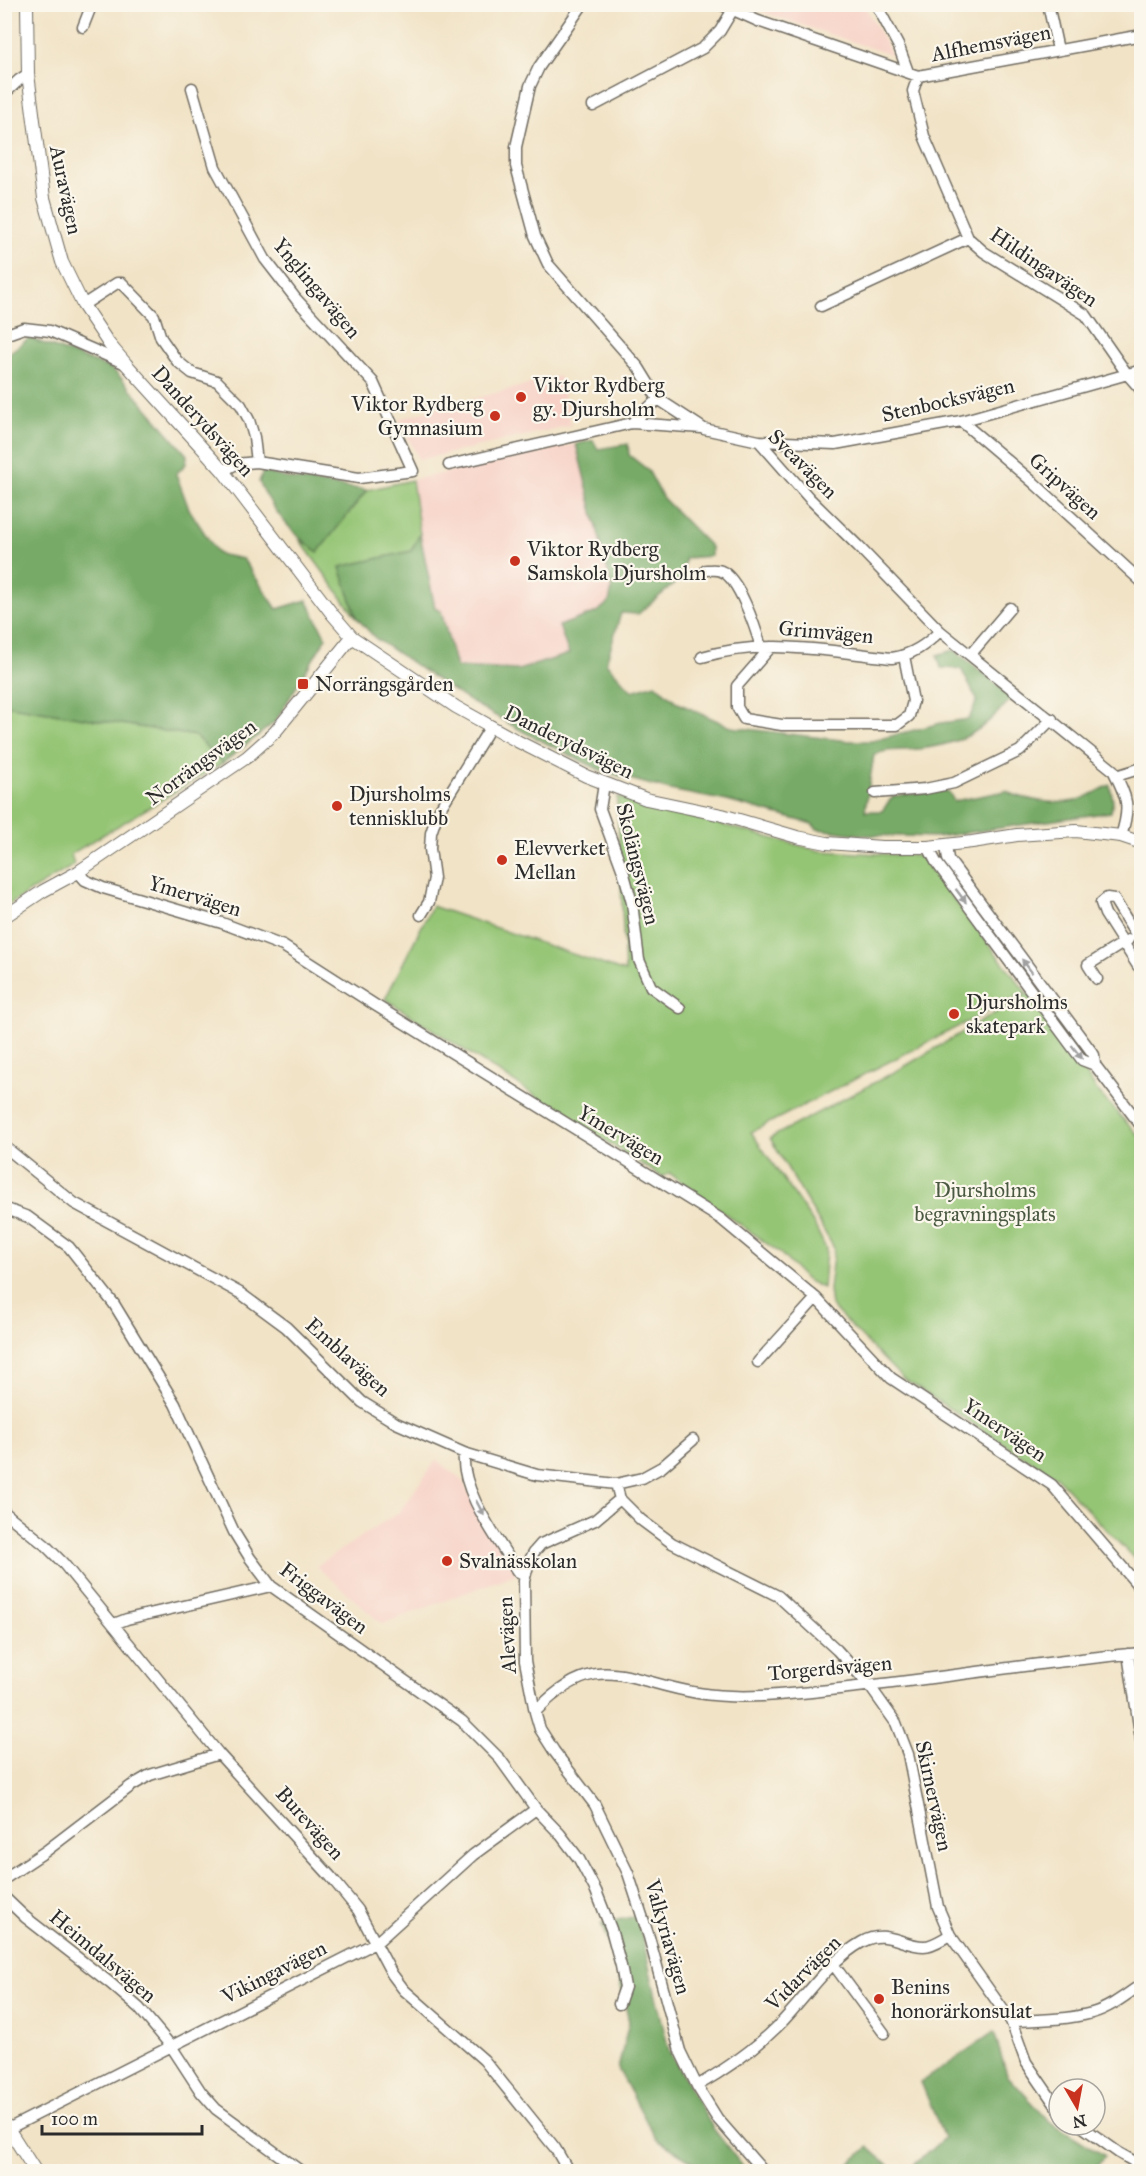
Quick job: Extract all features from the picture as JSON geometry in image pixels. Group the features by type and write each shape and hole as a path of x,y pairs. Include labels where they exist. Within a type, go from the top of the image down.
{"street":[{"name":"Auravägen","path":"27,4 28,74 45,198 62,262 83,305 109,344 126,364"},
{"path":"83,27 92,4"},
{"path":"720,4 732,11 913,74"},
{"name":"Hildingavägen","path":"876,4 913,74 913,91 924,136 968,238 984,252 1086,315 1127,374 1142,391"},
{"path":"1048,4 1058,50"},
{"name":"Sveavägen","path":"583,5 539,67 530,86 516,147 516,166 535,236 548,264 639,368 658,399 704,429 759,441 810,499 939,631 1113,770 1128,810 1121,836"},
{"path":"593,106 703,48 720,31 732,11"},
{"name":"Alfhemsvägen","path":"913,74 1142,35"},
{"path":"4,94 28,74"},
{"name":"Ynglingavägen","path":"192,88 215,167 265,260 296,299 374,382 412,471 359,478 257,462"},
{"path":"821,306 968,238"},
{"path":"83,305 122,283 154,316 162,338 177,361 192,373 217,381 241,405 254,437 257,462 236,464 223,471"},
{"path":"4,334 24,328 50,332 126,364"},
{"name":"Danderydsvägen","path":"126,364 223,471 352,637 414,680 491,726 604,784 646,799 722,815 797,837 827,843 928,847 1017,835 1076,831 1121,836 1142,843"},
{"name":"Stenbocksvägen","path":"759,441 835,444 961,421 1142,370"},
{"path":"632,423 658,399"},
{"name":"Gripvägen","path":"961,421 1034,483 1142,582"},
{"path":"449,465 632,423 704,429"},
{"path":"706,570 722,571 730,578 766,647 737,686 737,706 744,719 782,725 897,725 909,716 913,701 904,656"},
{"path":"970,655 1010,608"},
{"name":"Grimvägen","path":"702,657 734,649 766,647 892,658 904,656 927,644 939,631"},
{"name":"Norrängsvägen","path":"78,872 247,757 275,732 352,637"},
{"path":"875,793 925,789 954,783 1020,751 1052,719"},
{"path":"422,915 429,902 434,878 431,839 438,812 491,726"},
{"path":"1116,776 1142,768"},
{"name":"Skolängsvägen","path":"604,784 600,809 632,903 639,960 651,987 680,1008"},
{"path":"946,846 948,860 1094,1055 1095,1065"},
{"path":"928,847 936,862 1083,1060 1095,1065 1142,1127"},
{"path":"4,917 43,891 78,872"},
{"name":"Ymervägen","path":"78,872 86,880 103,888 222,923 283,946 721,1219 816,1298 891,1378 1052,1485 1142,1590"},
{"path":"1097,979 1088,965 1122,943 1140,938 1114,899 1107,898 1101,903 1105,914 1122,943 1138,966 1142,963"},
{"name":"Emblavägen","path":"4,1146 74,1203 240,1293 286,1327 362,1402 396,1423 464,1453 537,1475 616,1484 642,1478 662,1467 693,1440"},
{"name":"Friggavägen","path":"4,1208 28,1217 69,1247 114,1304 175,1404 234,1532 271,1586 462,1721 500,1759 536,1809 560,1834 579,1859 596,1891 610,1929 625,1987 619,2004"},
{"path":"758,1362 816,1298"},
{"path":"464,1453 466,1478 477,1504 517,1571 525,1575"},
{"path":"616,1484 620,1499"},
{"name":"Alevägen","path":"535,1712 525,1661 525,1575 534,1552 541,1544 596,1520 620,1499"},
{"name":"Skirnervägen","path":"620,1499 641,1520 672,1544 778,1596 837,1650 869,1685 896,1723 908,1754 932,1883 938,1907 950,1935 1011,2021 1026,2062 1047,2093"},
{"name":"Burevägen","path":"4,1512 45,1545 114,1624 219,1754 332,1876 358,1910 392,1974 404,1990 484,2060 555,2148 569,2172"},
{"path":"114,1624 271,1586"},
{"name":"Torgerdsvägen","path":"535,1712 566,1684 586,1675 606,1673 632,1676 698,1693 747,1695 869,1685 1142,1653"},
{"path":"1128,1654 1142,1746"},
{"name":"Valkyriavägen","path":"535,1712 540,1729 554,1751 595,1805 628,1873 649,1937 680,2051 697,2086 717,2118 764,2172"},
{"path":"4,1879 46,1851 131,1786 150,1775 219,1754"},
{"name":"Vikingavägen","path":"6,2128 377,1942 473,1855 536,1809"},
{"name":"Heimdalsvägen","path":"4,1897 25,1917 139,2008 171,2046 201,2092 216,2109 302,2172"},
{"name":"Vidarvägen","path":"697,2086 725,2070 757,2046 799,2004 833,1964 864,1941 893,1937 924,1946 950,1935"},
{"path":"833,1964 884,2033"},
{"path":"1011,2021 1062,2019 1094,2012 1142,1984"},
{"path":"6,2128 36,2172"},
{"path":"1097,2137 1142,2166"}],"shaded area":[{"path":"742,5 864,5 892,55"},
{"name":"Viktor Rydberg gy. Djursholm","path":"559,376 571,425 419,460 399,419"},
{"name":"Viktor Rydberg Samskola Djursholm","path":"576,444 612,588 609,602 597,612 559,626 569,654 518,670 456,667 441,611 435,608 412,480"},
{"path":"437,1459 463,1482 516,1574 382,1624 316,1566 399,1512"}],"green space":[{"path":"29,338 112,369 122,379 187,455 186,464 176,474 189,509 218,554 243,559 277,609 307,600 326,638 275,722 223,763 195,736 5,705 5,356"},
{"path":"593,440 598,449 628,444 629,455 648,470 663,498 711,547 711,556 686,558 681,578 638,614 621,613 606,663 632,691 655,684 678,703 731,727 849,741 872,741 941,723 969,719 977,700 961,669 941,668 937,655 954,650 1013,697 992,719 961,739 936,746 874,755 865,811 882,811 893,796 945,791 954,801 1006,791 1030,799 1068,802 1084,798 1110,785 1113,801 1111,812 937,837 865,835 817,829 812,824 727,801 670,790 598,769 524,732 464,698 375,638 357,618 340,567 411,551 420,534 435,608 441,611 456,667 518,670 569,654 559,626 597,612 609,602 612,588 576,444"},
{"path":"263,472 290,479 367,490 318,552 299,537 277,512 259,482"},
{"path":"412,480 420,534 411,551 340,567 357,618 299,539 318,552 367,490"},
{"path":"5,705 195,736 223,763 71,854 74,865 5,907"},
{"path":"617,797 820,851 920,856 1026,992 751,1132 814,1224 826,1249 823,1288 806,1280 781,1254 669,1173 662,1177 385,999 432,906 625,972"},
{"name":"Djursholms begravningsplats","path":"1029,993 1099,1093 1141,1138 1141,1566 1057,1478 902,1378 831,1306 829,1289 834,1248 770,1138 902,1068"},
{"path":"637,1916 669,2051 713,2128 746,2171 708,2171 656,2139 618,2069 629,2022 617,1969 601,1923"},
{"path":"994,2032 1007,2075 1047,2119 1047,2137 1075,2137 1105,2156 1093,2171 907,2171 944,2138 921,2082"},
{"path":"868,2147 895,2171 842,2171"}],"place":[{"name":"Viktor Rydberg gy. Djursholm","path":"521,397"},
{"name":"Viktor Rydberg Gymnasium","path":"495,416"},
{"name":"Viktor Rydberg Samskola Djursholm","path":"515,561"},
{"name":"Norrängsgården","path":"303,684"},
{"name":"Djursholms tennisklubb","path":"337,806"},
{"name":"Elevverket Mellan","path":"502,860"},
{"name":"Djursholms skatepark","path":"954,1014"},
{"name":"Svalnässkolan","path":"447,1561"},
{"name":"Benins honorärkonsulat","path":"879,1999"}]}
